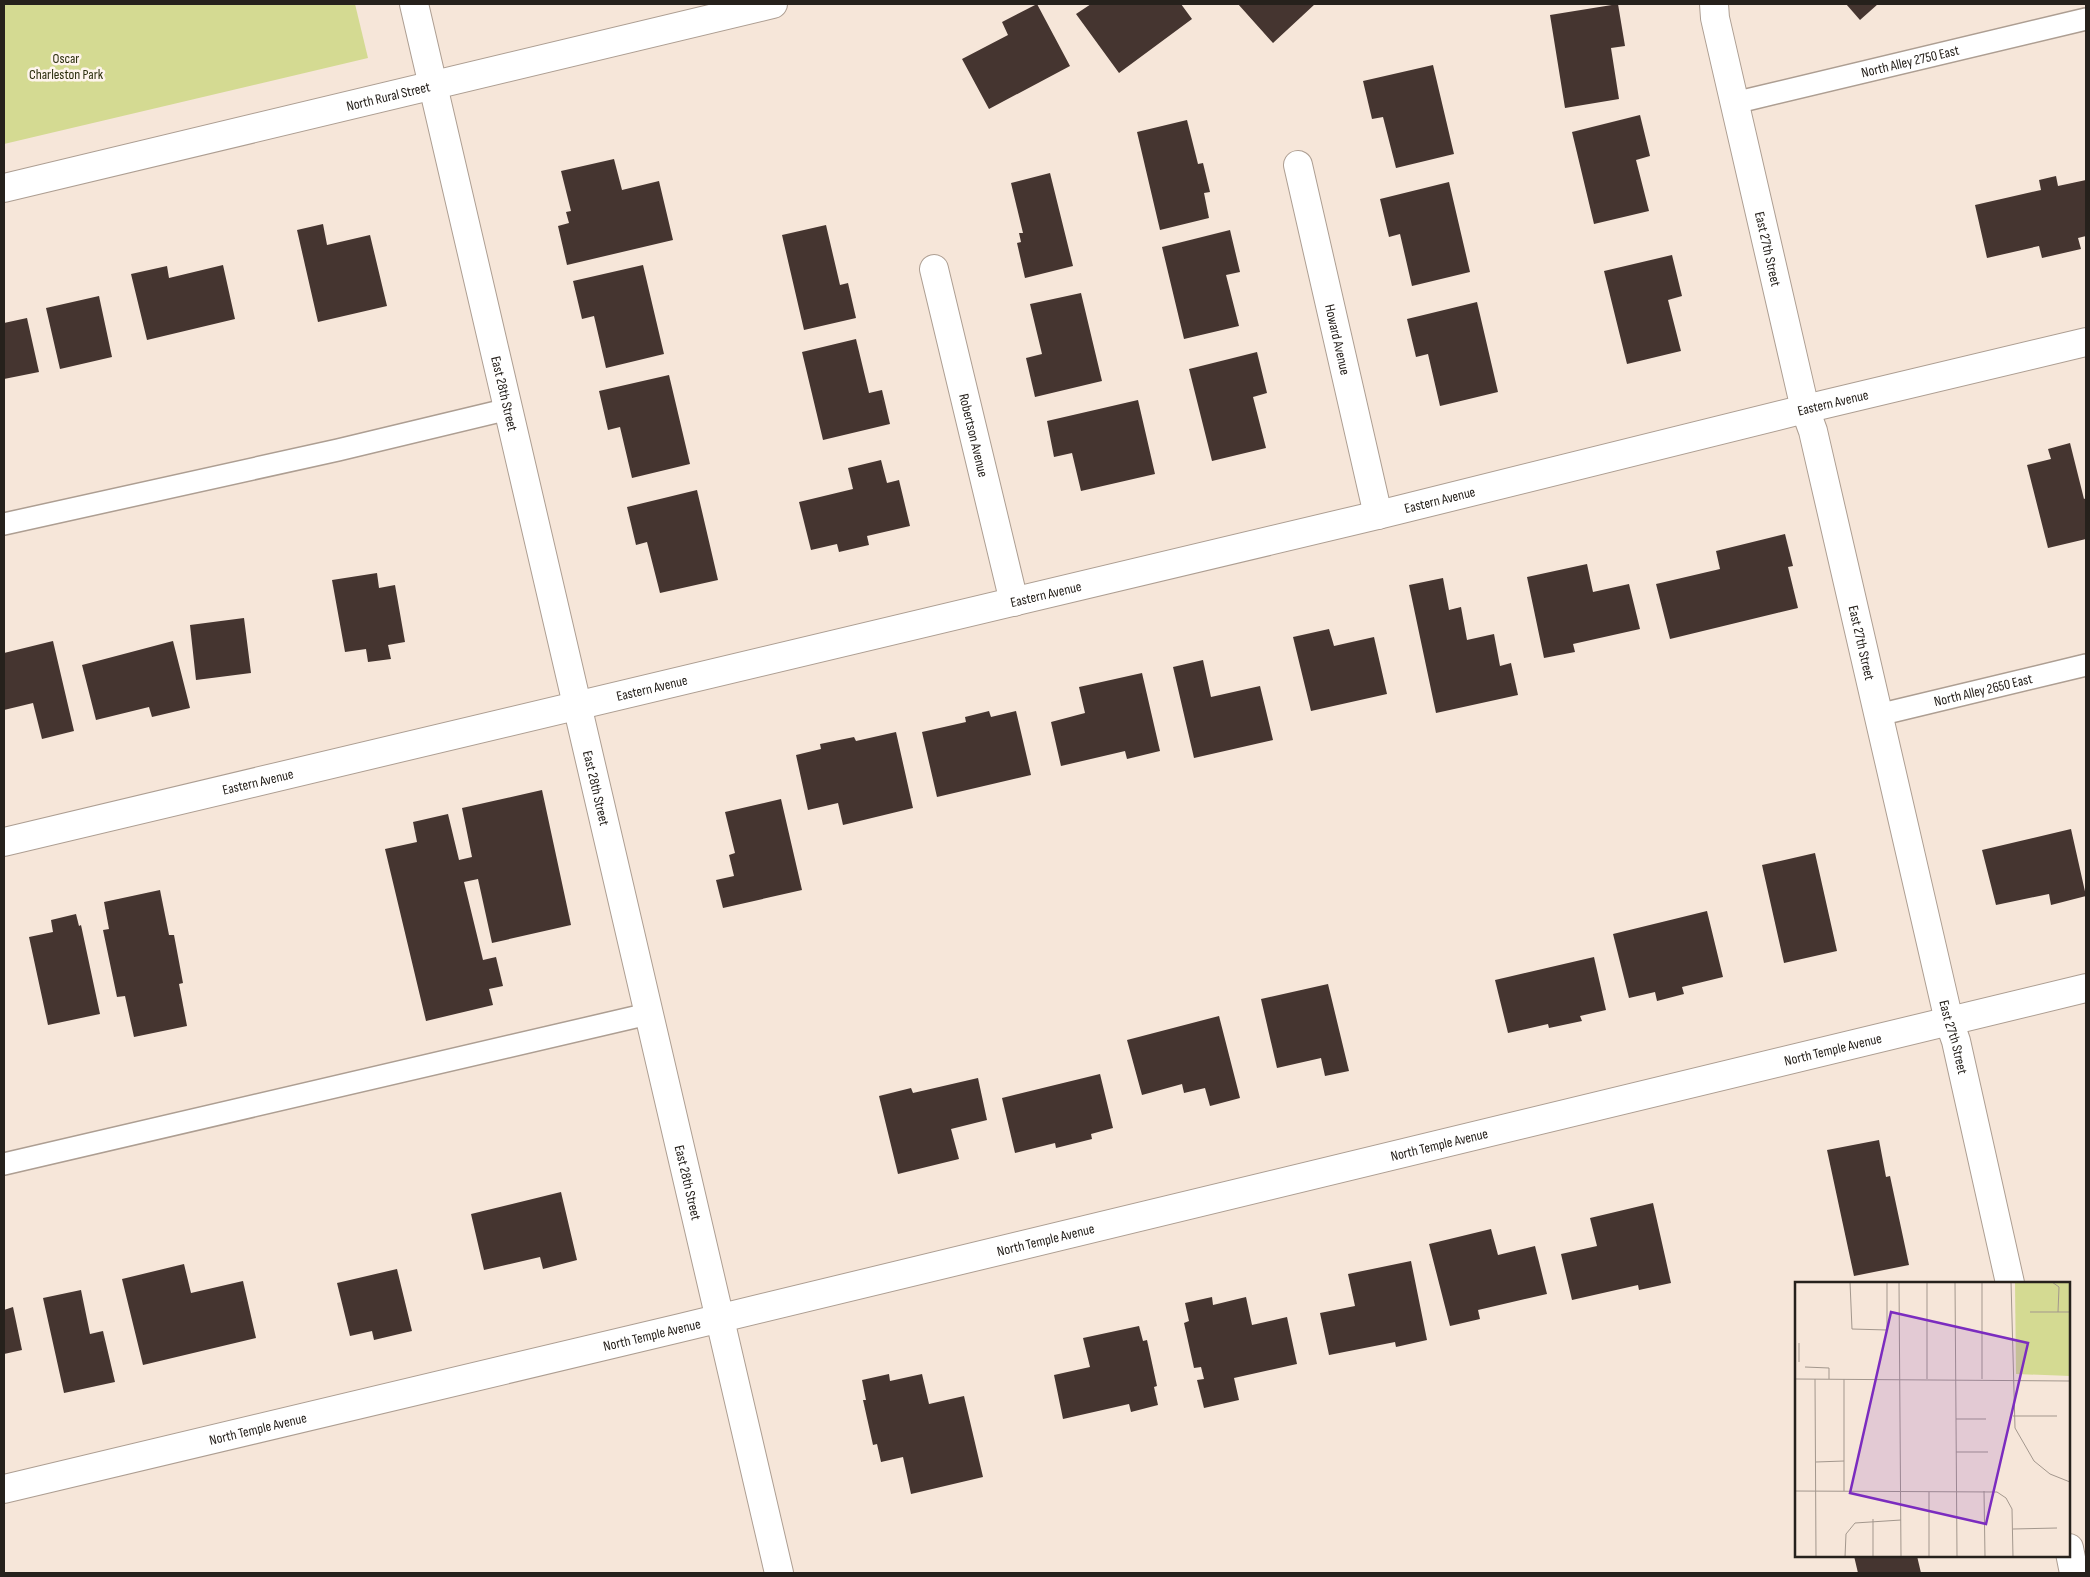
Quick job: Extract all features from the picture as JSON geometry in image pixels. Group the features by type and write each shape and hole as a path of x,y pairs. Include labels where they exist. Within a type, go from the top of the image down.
{"street":[{"name":"East 28th Street","path":"414,4 718,1318 779,1573"},
{"name":"North Rural Street","path":"4,188 774,4"},
{"name":"East 27th Street","path":"1714,4 1715,18 1734,103 1805,409 1813,431 1949,1021 1960,1056 2010,1282"},
{"name":"Howard Avenue","path":"1298,165 1378,514"},
{"name":"Robertson Avenue","path":"934,269 1014,602"},
{"name":"Eastern Avenue","path":"4,842 1014,602 2086,342"},
{"name":"North Temple Avenue","path":"4,1489 2086,988"},
{"path":"2070,1553 2074,1573"}],"lane":[{"name":"North Alley 2750 East","path":"1734,103 2086,19"},
{"path":"4,524 338,450 508,409"},
{"name":"North Alley 2650 East","path":"1878,714 2086,665"},
{"path":"4,1164 648,1014"}],"green space":[{"name":"Oscar Charleston Park","path":"4,4 355,4 368,58 4,144"}],"building":[{"path":"1037,4 1070,66 989,109 962,59 1008,35 1002,22"},
{"path":"1091,4 1181,4 1192,19 1119,73 1076,14"},
{"path":"1238,4 1315,4 1273,43"},
{"path":"1618,4 1625,46 1611,48 1619,99 1565,108 1550,15"},
{"path":"1846,4 1878,4 1860,20"},
{"path":"1433,65 1454,154 1396,168 1383,117 1372,119 1363,81"},
{"path":"1640,115 1650,156 1636,160 1649,211 1594,224 1572,132"},
{"path":"1187,120 1198,164 1203,163 1210,192 1204,193 1209,218 1160,230 1137,132"},
{"path":"614,159 622,190 659,181 673,240 567,265 558,226 569,223 566,212 571,211 561,171"},
{"path":"1050,173 1073,266 1025,278 1017,243 1021,242 1019,233 1023,233 1011,183"},
{"path":"2056,176 2058,186 2086,180 2086,236 2078,238 2081,249 2042,258 2039,246 1987,258 1975,205 2041,190 2039,180"},
{"path":"1449,182 1470,272 1412,286 1400,234 1389,237 1380,199"},
{"path":"323,224 327,245 370,235 387,306 318,322 297,230"},
{"path":"826,225 840,285 848,283 856,318 804,330 782,235"},
{"path":"1230,230 1240,272 1226,275 1239,326 1184,339 1162,247"},
{"path":"1672,255 1682,296 1668,300 1681,351 1627,364 1604,271"},
{"path":"223,265 235,319 147,340 131,274 167,266 169,278"},
{"path":"643,265 664,354 606,368 594,316 582,319 573,281"},
{"path":"1081,293 1102,381 1035,397 1026,358 1042,354 1030,304"},
{"path":"99,296 112,357 60,369 46,308"},
{"path":"1477,302 1498,392 1440,406 1428,354 1416,357 1407,319"},
{"path":"27,318 39,372 4,379 4,323"},
{"path":"856,339 869,393 882,390 890,424 823,440 802,352"},
{"path":"1257,352 1267,393 1253,397 1266,448 1212,461 1189,369"},
{"path":"669,375 690,464 632,478 620,427 608,430 599,391"},
{"path":"1138,400 1155,474 1081,491 1072,453 1054,457 1047,421"},
{"path":"2070,443 2084,499 2086,498 2086,539 2048,548 2027,465 2051,459 2048,449"},
{"path":"881,460 887,483 899,480 910,526 867,536 869,545 839,552 837,544 811,550 799,502 853,489 848,468"},
{"path":"697,490 718,580 660,593 647,542 636,545 627,507"},
{"path":"1785,534 1793,566 1788,567 1798,608 1670,639 1656,584 1720,569 1716,551"},
{"path":"1587,564 1593,592 1629,584 1640,629 1573,644 1575,652 1544,658 1527,577"},
{"path":"377,573 379,588 395,585 405,642 388,645 391,659 368,662 366,649 345,652 332,580"},
{"path":"1443,578 1449,610 1461,607 1467,640 1494,634 1500,666 1511,663 1518,695 1436,713 1409,585"},
{"path":"244,618 251,673 196,680 190,625"},
{"path":"1329,629 1334,646 1374,637 1387,694 1311,711 1293,637"},
{"path":"53,641 74,731 42,739 33,703 4,710 4,653"},
{"path":"173,641 190,708 152,717 149,707 96,720 82,665"},
{"path":"1203,660 1211,697 1260,686 1273,740 1194,758 1173,667"},
{"path":"1142,673 1160,751 1127,759 1125,751 1061,766 1051,722 1085,713 1079,687"},
{"path":"989,711 991,717 1016,711 1031,775 937,797 922,732 966,722 965,717"},
{"path":"896,732 913,808 843,825 838,803 808,810 796,755 821,749 820,744 854,737 856,741"},
{"path":"542,790 571,925 492,943 478,879 464,882 483,960 496,957 503,986 489,989 493,1005 426,1021 385,849 417,842 413,822 448,814 459,860 472,857 462,808"},
{"path":"781,799 802,890 723,908 716,880 734,876 729,855 735,853 725,812"},
{"path":"2071,829 2086,896 2051,905 2049,894 1996,905 1982,850"},
{"path":"1815,853 1837,951 1784,963 1762,865"},
{"path":"160,890 169,935 174,935 183,983 179,984 187,1026 134,1037 125,996 117,997 103,930 109,929 104,902"},
{"path":"1707,911 1723,977 1682,987 1684,994 1657,1001 1655,992 1629,998 1613,934"},
{"path":"76,914 79,926 81,925 100,1014 48,1025 29,937 53,932 51,920"},
{"path":"1594,957 1606,1010 1580,1016 1582,1021 1549,1028 1548,1024 1508,1033 1495,980"},
{"path":"1328,984 1349,1071 1325,1076 1321,1058 1277,1068 1261,999"},
{"path":"1219,1016 1240,1098 1210,1106 1205,1088 1184,1093 1182,1084 1142,1095 1127,1040"},
{"path":"1100,1074 1113,1128 1091,1134 1092,1139 1056,1148 1055,1143 1015,1153 1002,1098"},
{"path":"978,1078 987,1120 951,1129 959,1159 898,1174 879,1096 911,1088 913,1093"},
{"path":"1879,1140 1886,1177 1890,1176 1909,1265 1854,1276 1827,1150"},
{"path":"561,1192 577,1260 543,1269 540,1257 484,1270 471,1214"},
{"path":"1653,1203 1671,1283 1639,1290 1638,1285 1572,1300 1561,1254 1597,1246 1590,1218"},
{"path":"1491,1229 1498,1255 1535,1246 1547,1294 1478,1310 1480,1319 1450,1326 1429,1244"},
{"path":"1411,1261 1427,1340 1396,1347 1395,1342 1329,1355 1320,1313 1355,1306 1348,1274"},
{"path":"184,1264 191,1293 243,1281 256,1338 143,1365 122,1279"},
{"path":"397,1269 412,1331 374,1340 372,1331 350,1336 337,1283"},
{"path":"81,1290 90,1334 103,1331 115,1382 64,1393 43,1298"},
{"path":"1212,1297 1213,1305 1246,1297 1252,1325 1287,1317 1297,1364 1234,1378 1239,1400 1204,1408 1197,1380 1204,1379 1201,1367 1194,1368 1184,1323 1189,1321 1185,1303"},
{"path":"13,1307 22,1350 4,1354 4,1310"},
{"path":"1139,1326 1143,1341 1147,1340 1157,1386 1154,1387 1158,1405 1131,1412 1129,1404 1063,1419 1054,1375 1090,1367 1083,1338"},
{"path":"889,1374 890,1381 922,1374 929,1404 964,1396 983,1477 911,1494 903,1457 881,1462 877,1444 873,1445 863,1400 866,1400 862,1380"},
{"path":"1854,1557 1917,1557 1921,1573 1858,1573"}]}
